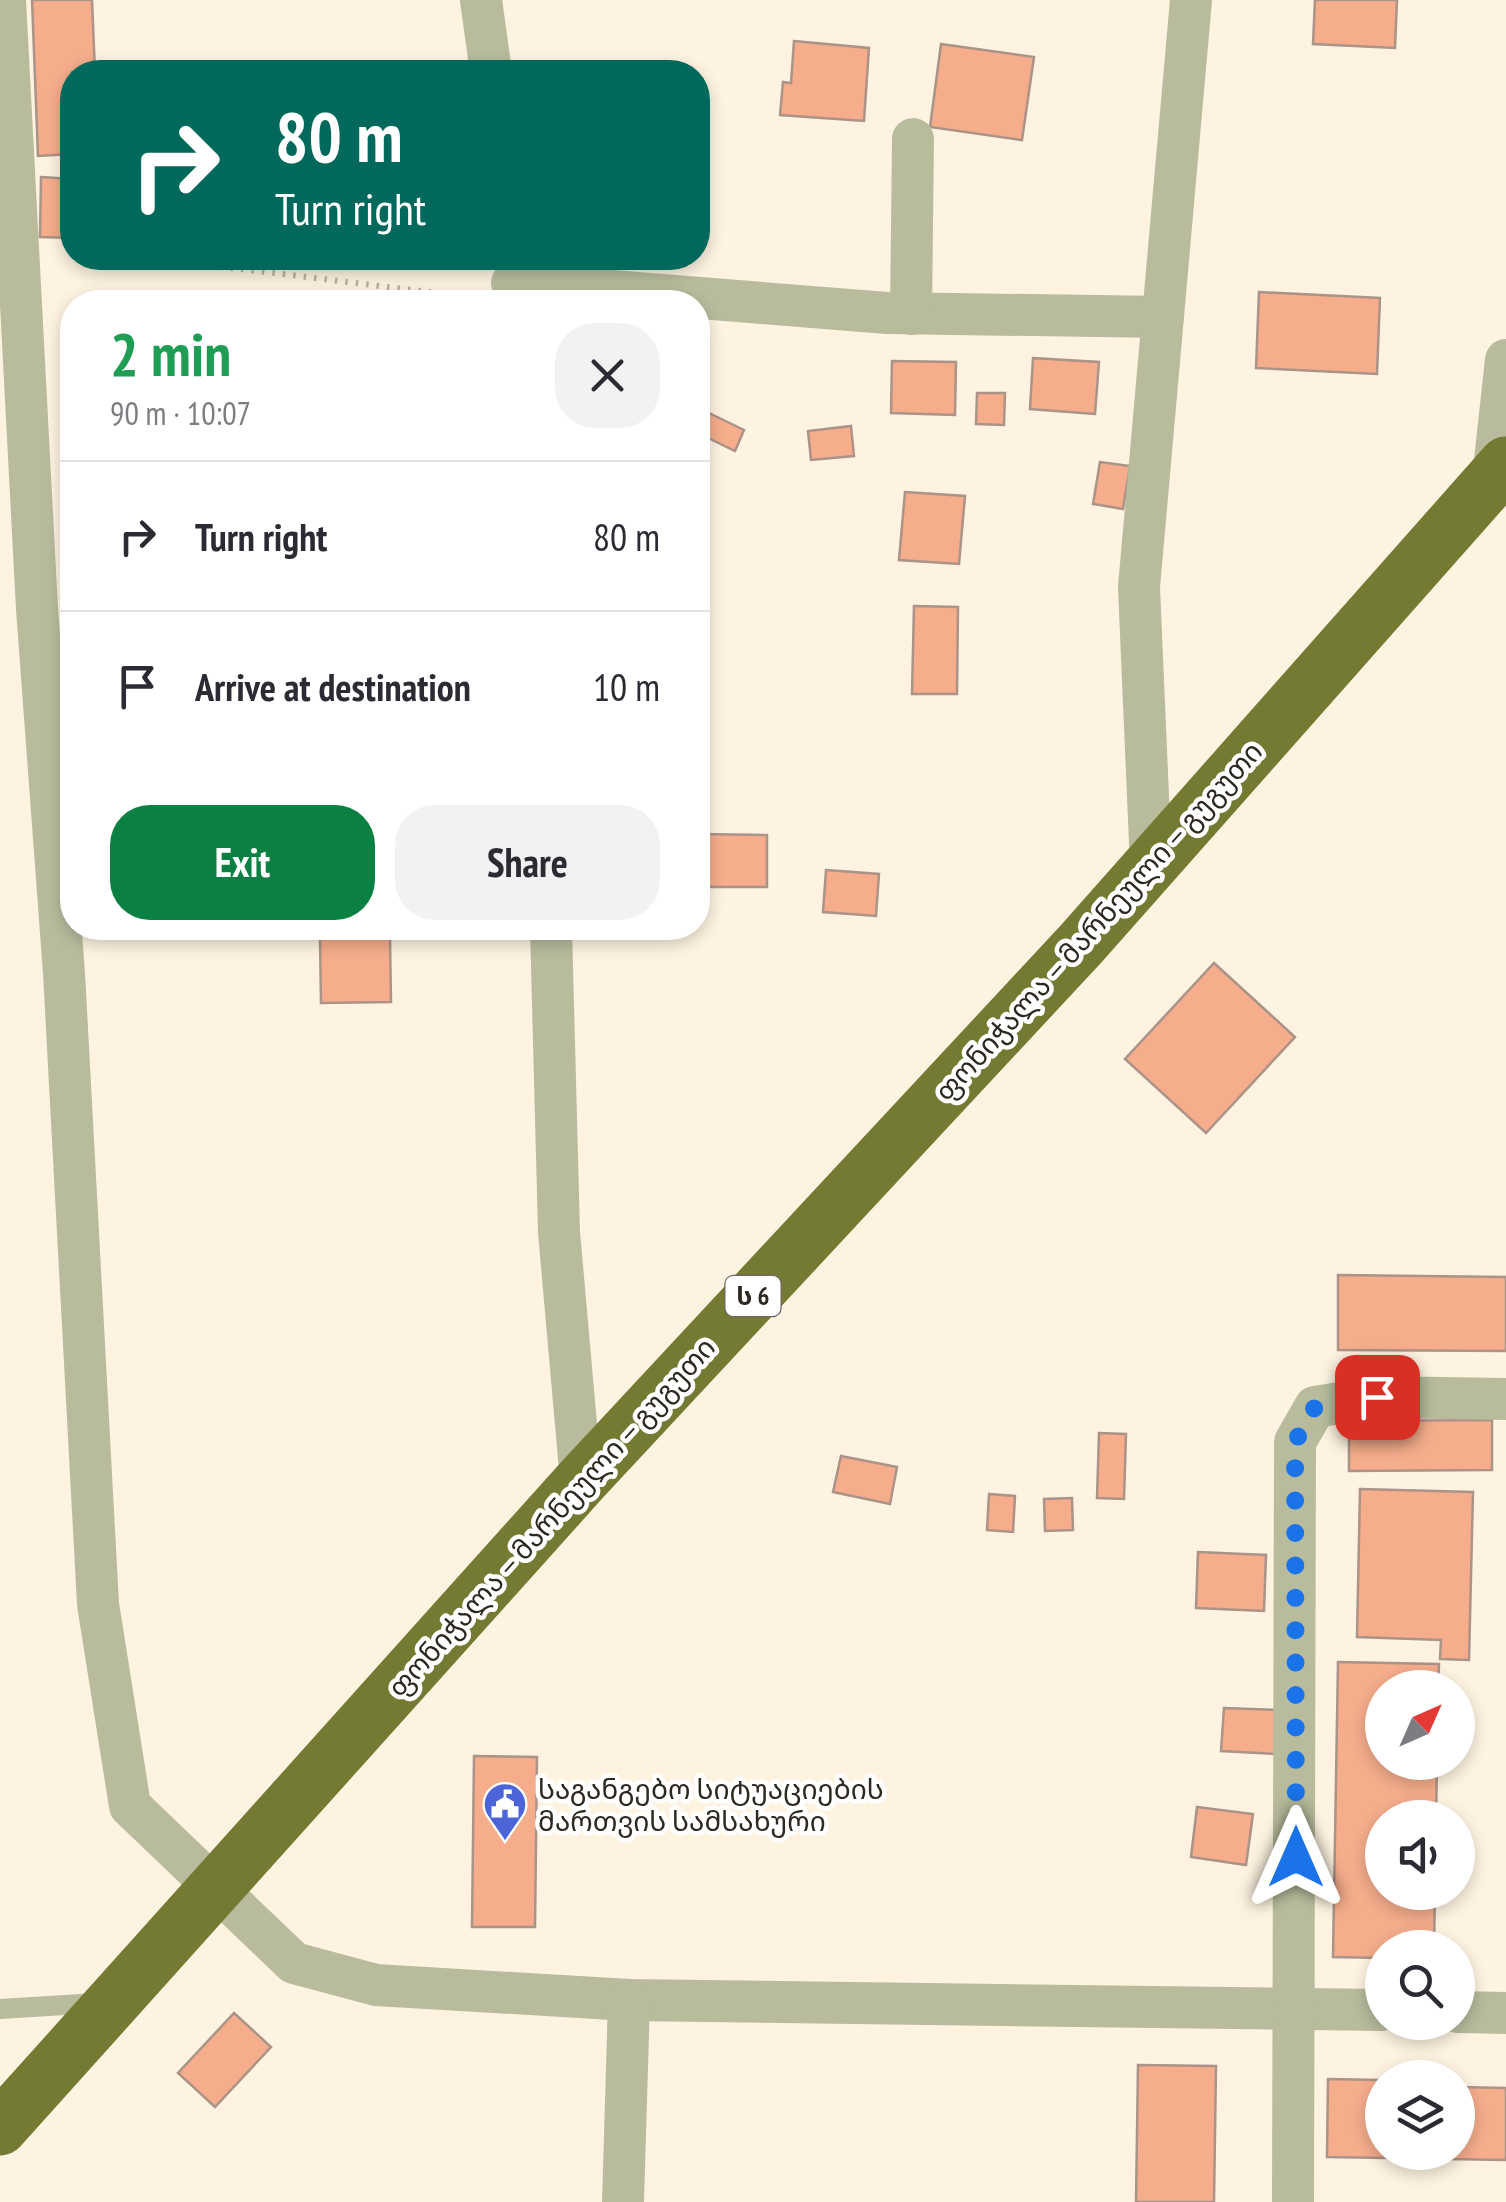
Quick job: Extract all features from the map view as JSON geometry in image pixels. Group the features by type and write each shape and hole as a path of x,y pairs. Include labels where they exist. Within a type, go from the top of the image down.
{"highway":[{"name":"ფონიჭალა — მარნეული — გუგუთი","path":"0,2128 581,1481 1151,866 1500,471"}],"street":[{"path":"5,0 37,610 60,919"},
{"path":"481,0 488,60"},
{"path":"1151,866 1139,587 1191,0"},
{"path":"912,314 913,139"},
{"path":"512,286 569,290"},
{"path":"710,300 912,314 1162,317"},
{"path":"1500,471 1506,360"},
{"path":"62,940 98,1604 130,1806 294,1963 376,1986 628,2000 1365,2010"},
{"path":"550,940 559,1232 581,1481"},
{"path":"1292,2202 1295,1442 1315,1407 1377,1397 1506,1399"},
{"path":"623,2202 628,2000"},
{"path":"1475,2012 1506,2013"}],"lane":[{"path":"0,2008 114,2002"}],"path":[{"path":"258,270 512,286"}],"building":[{"path":"32,0 92,0 94,60 60,60 60,155 38,156"},
{"path":"1315,0 1397,0 1395,48 1313,44"},
{"path":"794,41 869,48 864,121 780,115 783,82 791,83"},
{"path":"941,44 1034,57 1022,140 930,127"},
{"path":"41,177 60,178 60,238 40,237"},
{"path":"1259,292 1380,298 1377,374 1256,368"},
{"path":"1033,358 1099,362 1095,414 1030,409"},
{"path":"892,361 956,362 955,415 891,413"},
{"path":"977,393 1005,393 1004,425 976,424"},
{"path":"710,413 744,430 735,451 710,439"},
{"path":"851,426 854,456 811,460 808,431"},
{"path":"1100,462 1130,466 1123,509 1093,504"},
{"path":"905,492 965,496 959,564 899,560"},
{"path":"914,606 958,607 957,694 912,694"},
{"path":"710,834 767,835 767,887 710,887"},
{"path":"826,870 879,874 876,916 823,912"},
{"path":"320,940 390,940 391,1002 321,1003"},
{"path":"1214,963 1295,1037 1206,1133 1125,1059"},
{"path":"1338,1275 1506,1277 1506,1351 1338,1350"},
{"path":"1492,1420 1492,1470 1349,1471 1349,1421"},
{"path":"1099,1433 1126,1434 1124,1499 1097,1498"},
{"path":"841,1456 897,1467 890,1504 833,1492"},
{"path":"1360,1489 1473,1492 1469,1660 1440,1659 1441,1640 1357,1637"},
{"path":"989,1494 1015,1496 1013,1532 987,1530"},
{"path":"1072,1498 1073,1530 1045,1531 1044,1499"},
{"path":"1198,1552 1266,1555 1264,1611 1196,1608"},
{"path":"1338,1662 1439,1664 1439,1670 1365,1670 1365,1780 1437,1780 1436,1800 1365,1800 1365,1910 1435,1910 1434,1930 1365,1930 1365,1958 1333,1957"},
{"path":"1224,1708 1277,1710 1275,1754 1221,1751"},
{"name":"საგანგებო სიტუაციების მართვის სამსახური","path":"474,1756 537,1757 535,1927 472,1927"},
{"path":"1197,1807 1253,1814 1246,1865 1191,1857"},
{"path":"234,2013 271,2047 215,2107 178,2073"},
{"path":"1138,2065 1216,2066 1214,2202 1136,2202"},
{"path":"1328,2079 1365,2080 1365,2158 1327,2157"},
{"path":"1475,2087 1506,2088 1506,2160 1475,2159"}],"place":[{"name":"საგანგებო სიტუაციების მართვის სამსახური","path":"505,1842"}],"route":[{"path":"1296,1857 1295,1442 1315,1407 1377,1397"}]}
